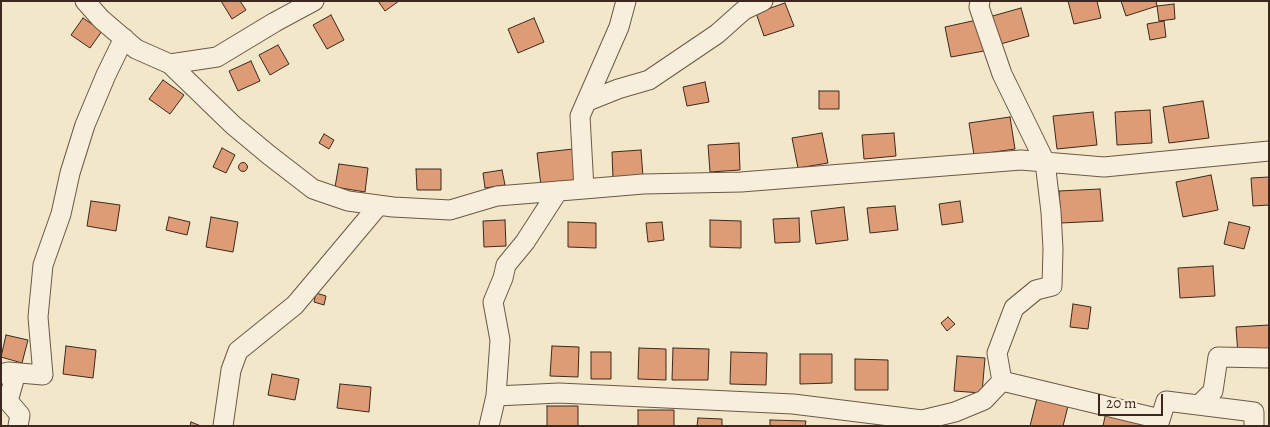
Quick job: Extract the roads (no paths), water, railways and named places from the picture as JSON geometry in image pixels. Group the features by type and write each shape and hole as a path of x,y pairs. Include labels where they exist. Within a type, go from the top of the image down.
{"street":[{"path":"85,1 101,19 136,49 170,64 233,125 269,156 313,189 348,201 379,205 450,210 497,196 643,184 741,182 1021,160 1104,168 1269,151"},
{"path":"170,64 217,57 314,1"},
{"path":"584,189 580,116 588,101 601,64 619,27 626,1"},
{"path":"588,101 618,89 649,80 717,34 744,10 763,1"},
{"path":"980,1 979,7 1002,74 1045,162 1051,212 1052,286 1036,290 1014,308 997,353 1002,381"},
{"path":"18,426 20,415 8,401 8,373 42,375 38,317 43,265 61,214 70,173 85,126 124,38"},
{"path":"489,426 496,396 500,340 492,302 503,278 506,265 524,242 558,191"},
{"path":"222,426 231,370 238,351 296,305 379,205"},
{"path":"1199,405 1213,391 1218,357 1269,358"},
{"path":"496,396 559,393 793,404 922,420 955,412 984,400 1002,381"},
{"path":"1002,381 1159,422 1166,401 1254,412 1254,426"}]}
